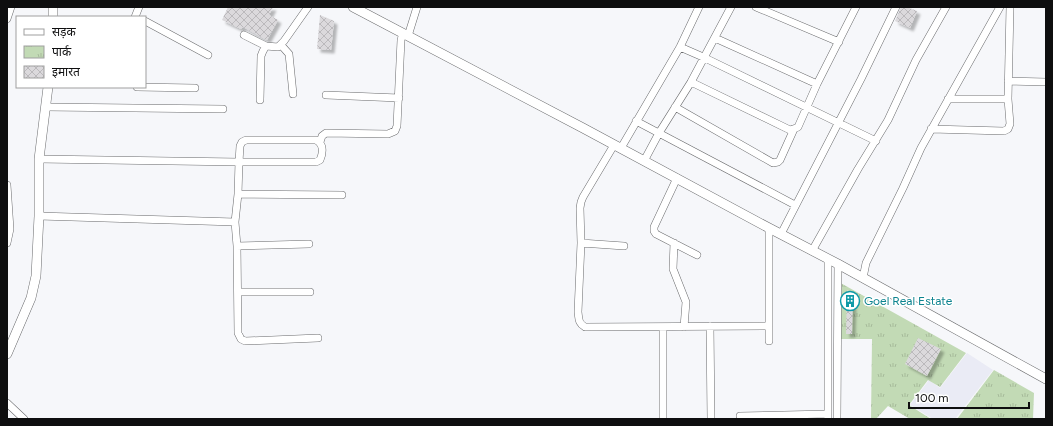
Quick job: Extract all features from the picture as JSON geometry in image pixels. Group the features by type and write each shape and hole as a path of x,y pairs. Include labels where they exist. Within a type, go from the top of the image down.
{"street":[{"path":"7,19 11,7"},
{"path":"244,35 266,46 278,47 308,7"},
{"path":"353,7 838,264 1046,379"},
{"path":"39,159 316,162 320,160 322,145 320,142 322,136 326,133 388,134 395,131 397,126 401,40 406,35 417,7"},
{"path":"699,7 680,47 636,121 583,197 580,208 581,243 578,312 579,322 585,327 769,326"},
{"path":"644,161 659,133 691,82 731,7"},
{"path":"756,7 839,42"},
{"path":"676,107 773,163 778,162 794,129 798,127 817,84 856,7"},
{"path":"781,234 861,79 896,7"},
{"path":"812,251 858,169 888,120 916,60 946,7"},
{"path":"863,278 866,263 921,148 1000,7"},
{"path":"931,129 1004,131 1008,129 1010,124 1008,99 1010,7"},
{"path":"146,22 208,55"},
{"path":"715,38 817,84"},
{"path":"281,45 289,54 293,94"},
{"path":"260,100 261,56 266,46"},
{"path":"680,47 876,141"},
{"path":"1008,81 1046,82"},
{"path":"691,82 790,130 794,129"},
{"path":"146,87 195,88"},
{"path":"7,354 31,298 36,276 39,216 39,159 48,88"},
{"path":"326,94 399,98"},
{"path":"948,99 1008,99"},
{"path":"46,107 223,109"},
{"path":"636,121 795,205"},
{"path":"318,338 245,341 241,339 238,333 238,246 235,222 240,146 242,142 246,140 316,140 320,142"},
{"path":"677,178 654,227 654,231 656,234 697,254"},
{"path":"7,185 10,229 7,243"},
{"path":"238,194 342,195"},
{"path":"39,216 235,222"},
{"path":"769,228 769,341"},
{"path":"581,243 624,246"},
{"path":"674,243 673,269 686,302 684,327"},
{"path":"238,246 309,244"},
{"path":"740,416 828,417 828,259"},
{"path":"837,419 838,264"},
{"path":"238,292 310,292"},
{"path":"710,326 711,419"},
{"path":"663,327 663,419"},
{"path":"7,403 24,419"}],"shaded area":[{"path":"967,353 993,370 955,419 933,419 910,405 929,380 940,388"}],"green space":[{"path":"837,281 966,353 940,387 928,380 909,405 931,419 910,419 888,406 876,419 871,419 872,339 837,339"},
{"path":"994,370 1034,393 1033,419 957,419"}],"building":[{"path":"228,7 273,7 269,15 278,20 267,40 243,27 241,29 222,20"},
{"path":"901,7 907,7 917,11 910,28 895,21"},
{"path":"320,15 334,21 331,50 317,49"},
{"path":"847,290 853,294 852,334 846,334"},
{"path":"918,338 941,349 927,376 905,364"}],"place":[{"name":"Goel Real Estate","path":"850,301"}]}
